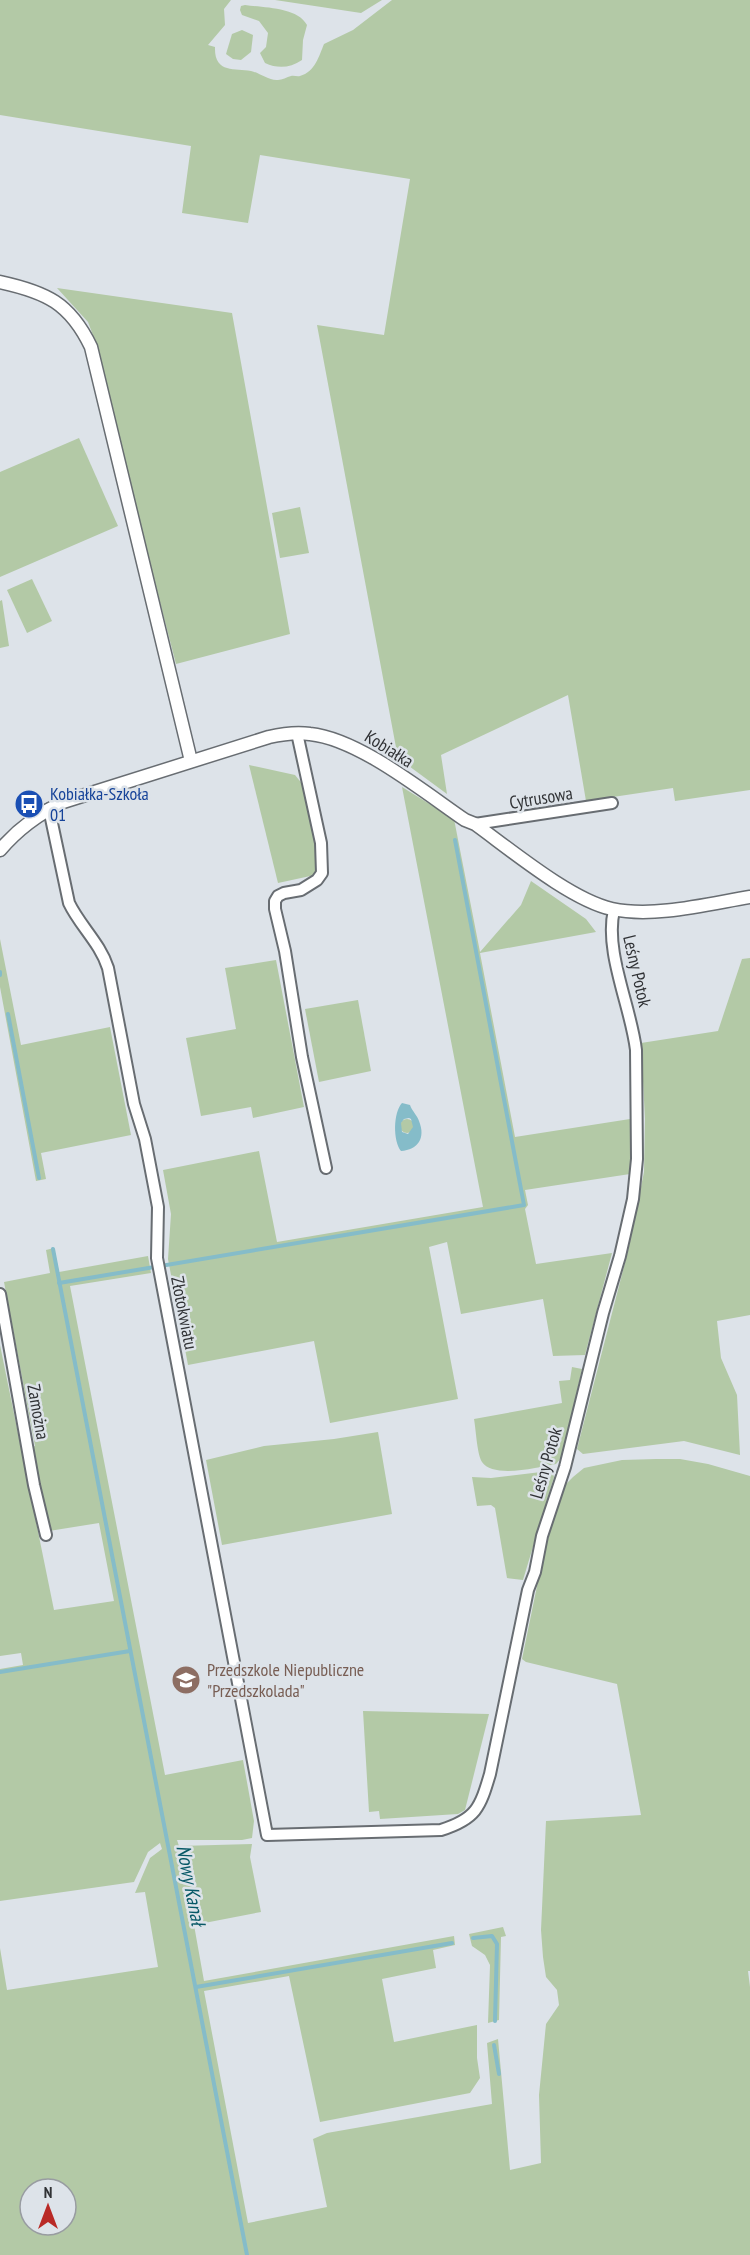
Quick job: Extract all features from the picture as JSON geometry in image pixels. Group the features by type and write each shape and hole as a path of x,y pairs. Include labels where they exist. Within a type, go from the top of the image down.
{"street":[{"path":"0,282 29,289 56,301 78,322 91,347 191,761"},
{"path":"297,733 321,843 322,873 301,890 278,896 275,909 285,951 302,1057 326,1168"},
{"name":"Kobiałka","path":"0,850 21,828 63,802 269,737 297,733 322,736 369,756 465,820 476,824 581,897 614,910 635,912 663,910 750,897"},
{"name":"Cytrusowa","path":"476,824 612,803"},
{"name":"Złotokwiatu","path":"50,808 69,903 99,947 110,976 134,1104 148,1153 158,1207 157,1258 267,1835"},
{"name":"Leśny Potok","path":"267,1835 441,1830 459,1824 474,1815 481,1803 490,1774 528,1590 535,1572 542,1536 565,1467 603,1313 620,1256 634,1191 637,1159 636,1050 612,942 611,924 614,910"},
{"name":"Zamożna","path":"0,1294 34,1485 46,1535"}],"green space":[{"path":"0,0 231,0 224,9 225,25 208,45 215,47 218,62 222,66 251,71 278,80 305,74 316,63 324,44 353,30 392,0 750,0 750,790 675,801 673,788 586,801 568,695 441,755 447,794 398,758 317,325 384,335 410,179 260,155 248,223 182,213 191,146 0,115"},
{"path":"275,0 382,0 361,13"},
{"path":"241,6 279,9 302,19 307,25 303,40 302,60 284,67 265,63 260,53 266,47 268,33 259,21 242,15"},
{"path":"242,30 253,35 251,52 241,60 233,59 226,54 232,34"},
{"path":"57,288 232,313 290,634 176,664 124,463 99,351 88,322"},
{"path":"79,438 118,526 0,577 0,472"},
{"path":"300,507 309,553 280,558 272,513"},
{"path":"32,579 52,621 27,633 7,590"},
{"path":"2,600 9,646 0,648 0,601"},
{"path":"249,765 295,775 304,786 319,857 315,875 278,883"},
{"path":"402,787 454,819 480,952 521,905 531,881 586,919 596,932 480,953 515,1137 630,1119 630,1174 525,1190 528,1205 525,1209 536,1264 612,1253 585,1355 553,1356 543,1299 461,1314 447,1242 429,1247 458,1399 330,1423 314,1341 188,1365 168,1259 171,1214 163,1170 259,1151 277,1242 483,1207"},
{"path":"0,939 21,1045 110,1027 131,1135 41,1153 46,1179 36,1181 0,987"},
{"path":"750,958 750,1315 717,1321 721,1358 737,1395 740,1455 684,1441 583,1454 577,1449 628,1251 644,1172 645,1119 641,1043 718,1031 742,959"},
{"path":"276,960 304,1107 253,1118 251,1107 201,1116 186,1038 236,1029 225,968"},
{"path":"358,1000 371,1071 319,1082 305,1009"},
{"path":"404,1119 410,1119 414,1126 410,1133 404,1133 400,1129 400,1123"},
{"path":"54,1248 59,1272 148,1256 151,1273 70,1286 165,1775 243,1760 254,1821 252,1838 177,1840 179,1846 252,1844 250,1857 261,1912 194,1925 204,1981 454,1936 455,1945 433,1950 436,1968 382,1979 394,2042 477,2025 477,2058 480,2078 470,2093 320,2122 289,1976 204,1991 248,2223 327,2207 313,2139 327,2133 492,2104 487,2043 498,2039 510,2170 541,2163 539,2095 546,2024 559,2005 557,1990 546,1977 541,1930 546,1821 641,1815 617,1684 526,1662 522,1659 543,1557 562,1488 584,1468 622,1460 680,1459 750,1476 750,1971 748,1971 750,1987 750,2255 0,2255 0,1948 7,1990 158,1967 145,1892 135,1893 150,1858 162,1849 160,1843 148,1852 134,1882 0,1901 0,1669 23,1665 21,1653 0,1656 0,1345 54,1610 114,1601 99,1523 49,1531 30,1448 35,1446 4,1282 50,1273 46,1250"},
{"path":"572,1367 582,1369 562,1457 556,1464 506,1471 488,1467 482,1462 474,1419 562,1403 559,1381 570,1380"},
{"path":"378,1432 392,1514 222,1545 206,1460 264,1446"},
{"path":"541,1472 553,1473 554,1477 523,1580 507,1578 495,1508 491,1505 477,1506 472,1477 491,1478"},
{"path":"363,1711 489,1714 465,1810 458,1814 380,1819 379,1811 369,1812"},
{"path":"503,1927 506,1936 501,1937 499,2020 488,2023 490,1965 485,1955 472,1946 469,1934"}],"water":[{"path":"402,1103 410,1105 418,1119 422,1133 416,1146 401,1151 395,1134 399,1108","holes":["404,1119 411,1119 413,1127 408,1134 402,1132 401,1123"]}],"waterway":[{"path":"59,1283 524,1205 455,840"},
{"path":"8,1014 39,1178"},
{"name":"Nowy Kanał","path":"53,1249 247,2255"},
{"name":"Nowy Kanał","path":"0,1672 130,1651"},
{"path":"473,1938 492,1936 497,1944 495,2021"},
{"path":"196,1987 452,1943"},
{"path":"494,2045 499,2074"}],"place":[{"name":"Kobiałka-Szkoła 01","path":"29,804"},
{"name":"Przedszkole Niepubliczne \"Przedszkolada\"","path":"186,1680"}]}
